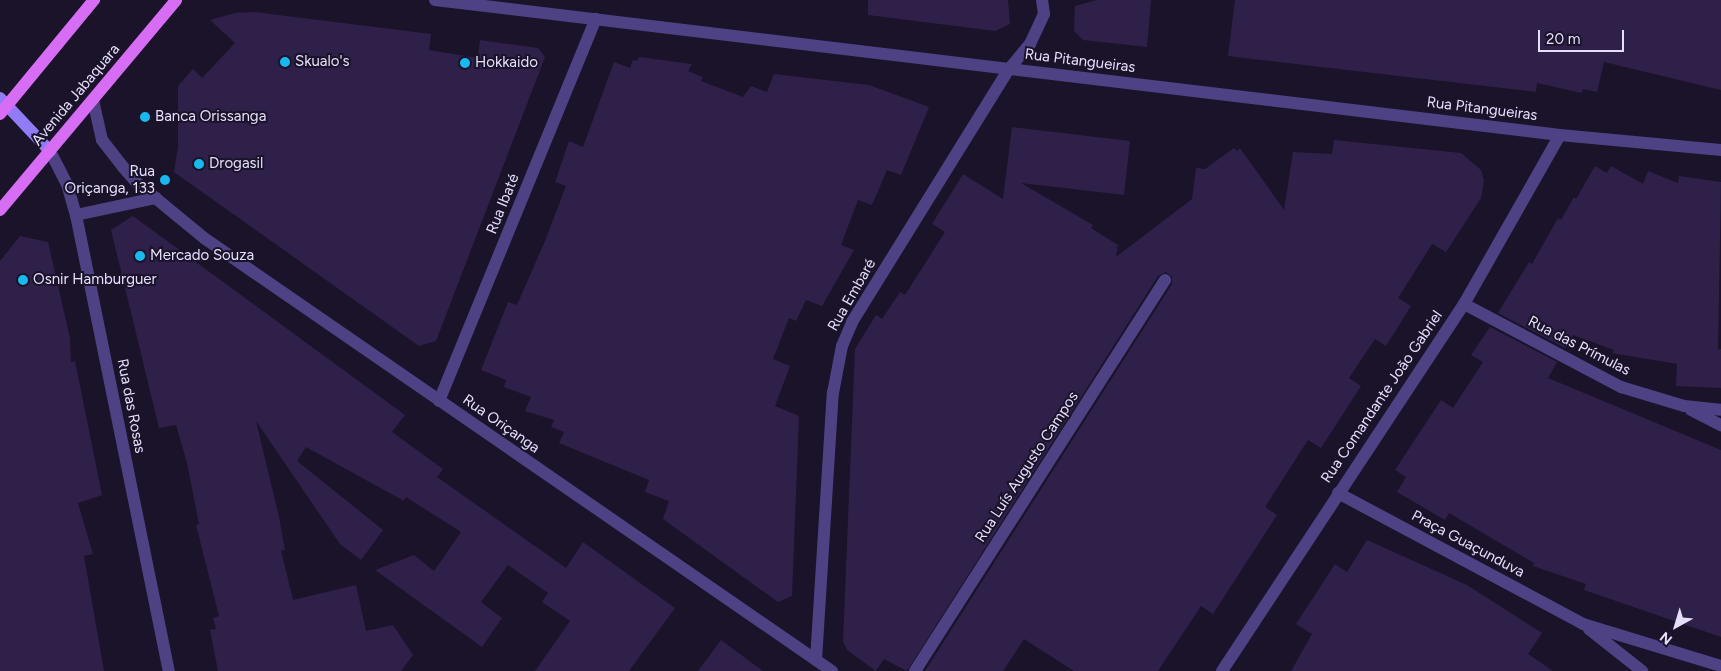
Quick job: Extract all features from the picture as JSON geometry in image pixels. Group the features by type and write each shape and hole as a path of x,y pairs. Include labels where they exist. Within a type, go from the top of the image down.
{"main road":[{"path":"3,106 94,0"},
{"name":"Avenida Jabaquara","path":"0,210 176,0"}],"street":[{"name":"Rua Pitangueiras","path":"435,0 1560,135 1721,150"},
{"name":"Rua Embaré","path":"816,660 832,393 842,346 852,322 1009,68 1030,44 1044,14 1042,0"},
{"name":"Rua Ibaté","path":"439,401 596,18"},
{"name":"Rua Oriçanga","path":"93,100 102,140 136,182 204,238 832,671"},
{"path":"3,106 50,152"},
{"name":"Rua Comandante João Gabriel","path":"1222,671 1464,304 1560,135"},
{"name":"Rua das Rosas","path":"50,152 66,184 76,215 169,671"},
{"path":"76,215 156,198"},
{"name":"Rua Luís Augusto Campos","path":"916,671 1165,280"},
{"name":"Rua das Prímulas","path":"1464,304 1621,387 1684,406 1721,425"},
{"name":"Rua das Prímulas","path":"1684,406 1721,410"},
{"name":"Praça Guaçunduva","path":"1338,493 1583,624 1642,671"},
{"name":"Praça Guaçunduva","path":"1583,624 1721,666"}],"building":[{"path":"868,0 1008,0 1010,24 995,31 868,15"},
{"path":"1097,0 1151,0 1147,47 1083,40 1074,31 1075,6"},
{"path":"1235,0 1721,0 1721,90 1604,62 1597,92 1583,89 1582,93 1537,83 1536,92 1228,56"},
{"path":"253,12 431,34 429,50 478,58 480,40 538,48 545,57 436,341 419,346 174,172 178,147 178,86 193,69 202,78 235,43 210,20 235,13"},
{"path":"639,57 692,64 688,71 703,77 701,81 743,97 751,86 767,92 774,74 869,85 929,107 901,175 887,170 872,205 858,200 841,245 854,250 822,306 806,300 796,321 789,318 773,359 790,366 775,406 799,416 792,596 778,602 663,519 669,501 645,492 649,480 559,443 564,432 551,427 554,420 525,411 531,397 504,387 506,380 481,370 508,302 517,305 545,241 566,186 555,182 569,141 583,147 614,62 630,68 633,60 637,61"},
{"path":"1012,127 1130,141 1124,195 1021,183 1093,225 1091,228 1118,245 1116,257 1192,199 1196,168 1205,169 1234,148 1237,151 1240,148 1284,210 1293,152 1332,154 1334,140 1461,153 1481,170 1484,181 1481,198 1446,252 1432,244 1398,298 1411,306 1386,346 1375,339 1349,378 1361,386 1321,448 1308,440 1265,507 1277,515 1213,614 1201,606 1158,671 1074,671 1024,639 1003,671 925,671 1172,284 1172,277 1166,272 1158,276 907,671 884,659 876,671 847,650 843,641 855,349 876,315 882,319 900,292 905,295 945,232 932,224 963,174 1003,199"},
{"path":"1595,166 1607,173 1611,166 1643,184 1648,171 1678,183 1679,176 1721,182 1718,350 1721,349 1721,388 1676,386 1677,364 1612,353 1614,350 1573,335 1565,348 1498,313 1529,262 1532,264 1558,218 1561,220 1574,197 1576,199"},
{"path":"133,216 405,415 392,432 443,469 437,477 566,568 583,542 675,608 629,671 535,671 570,621 542,602 548,593 508,565 481,602 502,618 482,647 375,570 414,555 434,571 461,532 406,497 404,501 306,447 297,461 383,530 361,560 340,544 256,421 279,517 285,550 281,550 293,600 356,585 366,631 393,625 413,655 401,671 218,671 210,630 216,629 213,618 219,616 196,525 199,524 187,463 176,425 159,428 111,230"},
{"path":"20,236 48,242 70,338 71,362 75,361 102,495 78,503 93,554 84,556 104,671 0,671 0,261"},
{"path":"1490,327 1557,362 1548,378 1721,450 1721,637 1584,590 1586,584 1533,566 1534,563 1449,513 1445,520 1397,492 1406,477 1395,470 1441,400 1453,408 1483,362 1471,355"},
{"path":"1367,540 1467,585 1542,633 1528,654 1553,671 1291,671 1312,634 1296,624 1335,564 1347,572"},
{"path":"721,640 763,671 698,671"}],"place":[{"name":"Skualo's","path":"285,62"},
{"name":"Hokkaido","path":"465,63"},
{"name":"Banca Orissanga","path":"145,117"},
{"name":"Drogasil","path":"199,164"},
{"name":"Rua Oriçanga, 133","path":"165,180"},
{"name":"Mercado Souza","path":"140,256"},
{"name":"Osnir Hamburguer","path":"23,280"}]}
